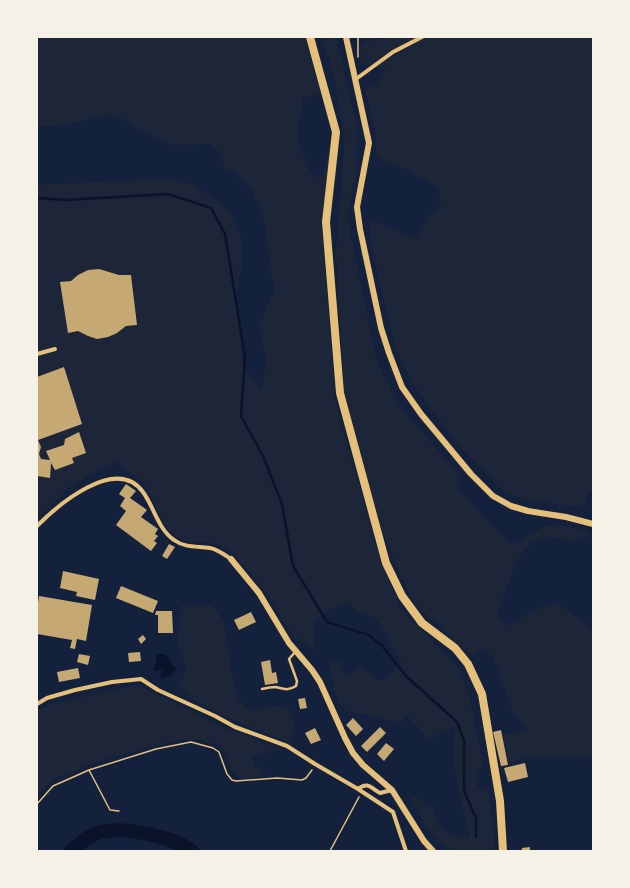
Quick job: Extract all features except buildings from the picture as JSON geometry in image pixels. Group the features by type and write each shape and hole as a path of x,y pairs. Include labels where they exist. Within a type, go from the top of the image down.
{"main road":[{"path":"310,37 336,132 326,222 340,393 386,563 402,596 422,623 455,648 468,664 482,694 500,801 503,851"}],"street":[{"path":"346,37 369,143 357,207 360,229 381,328 402,387 421,414 471,474 493,496 511,506 528,511 566,517 593,524"},
{"path":"356,79 393,52 422,37"},
{"path":"37,354 55,349"},
{"path":"37,526 69,498 97,482 109,479 119,479 131,482 139,487 166,533 175,541 186,546 211,548 231,559 259,593 280,630 320,682 353,753 363,765 392,790 424,841 433,851"},
{"path":"37,704 47,698 75,690 112,682 141,679 158,690 215,716 235,727 287,746 393,812 406,851"},
{"path":"360,791 364,785 371,787 380,793 392,790"}],"lane":[{"path":"262,689 274,687 286,690 292,689 296,686 297,681 289,659 296,652"}],"path":[{"path":"353,67 358,60 358,37"},
{"path":"37,804 53,786 89,770 156,749 191,742 213,748 219,752 227,774 232,780 236,781 277,778 302,780 309,775 315,764"},
{"path":"89,770 110,810 119,811"},
{"path":"330,851 360,791"}],"shaded area":[{"path":"37,37 305,37 321,94 303,98 297,138 309,169 315,178 323,175 332,140 322,225 335,400 377,549 400,608 450,658 458,669 469,695 483,763 476,774 478,788 489,789 495,851 452,851 438,841 424,823 408,793 433,807 438,825 450,835 470,838 455,773 455,727 428,739 407,715 401,724 365,714 348,712 338,703 328,661 340,662 346,676 360,665 377,680 383,680 402,664 385,632 375,618 356,612 350,602 331,609 324,613 315,623 313,630 316,651 292,635 266,592 235,556 225,548 213,543 191,542 178,538 168,530 144,483 116,462 98,470 67,489 37,519 37,185 172,178 195,185 211,196 229,212 241,236 242,266 235,297 244,370 262,389 266,359 259,325 274,291 264,218 250,188 235,172 225,169 218,150 209,144 170,145 138,129 124,120 109,115 59,126 37,126"},
{"path":"321,37 336,37 357,126 356,173 347,217 377,362 399,406 461,476 456,487 512,545 546,526 563,525 592,533 577,541 547,537 530,544 516,562 496,616 507,626 533,611 556,602 593,629 593,756 526,756 509,764 503,734 529,730 514,714 493,658 485,649 472,656 416,605 398,571 376,513 344,389 336,253 345,137 333,71"},
{"path":"386,37 593,37 593,492 589,491 584,508 521,499 501,489 457,444 415,387 396,351 376,268 368,218 416,239 429,215 441,204 439,188 407,170 388,164 377,156 375,133 365,88 377,85 386,65 378,68 360,63 361,43"},
{"path":"181,605 212,605 224,621 233,682 239,701 252,711 276,705 288,709 295,722 290,742 237,722 194,700 178,687 187,669 178,646"},
{"path":"157,654 165,654 176,669 170,676 160,679 162,670 154,671"},
{"path":"136,685 227,729 283,749 251,756 255,766 267,774 243,780 232,772 228,759 220,745 200,740 179,740 105,759 53,779 37,796 37,711 51,704"}],"waterway":[{"path":"37,198 66,200 168,194 211,208 225,234 245,357 241,416 263,456 282,504 293,566 327,622 369,635 382,646 407,677 457,722 464,741 464,791 476,818 476,837"},
{"path":"71,851 96,833 115,830 138,832 163,838 184,846 192,851"}]}
